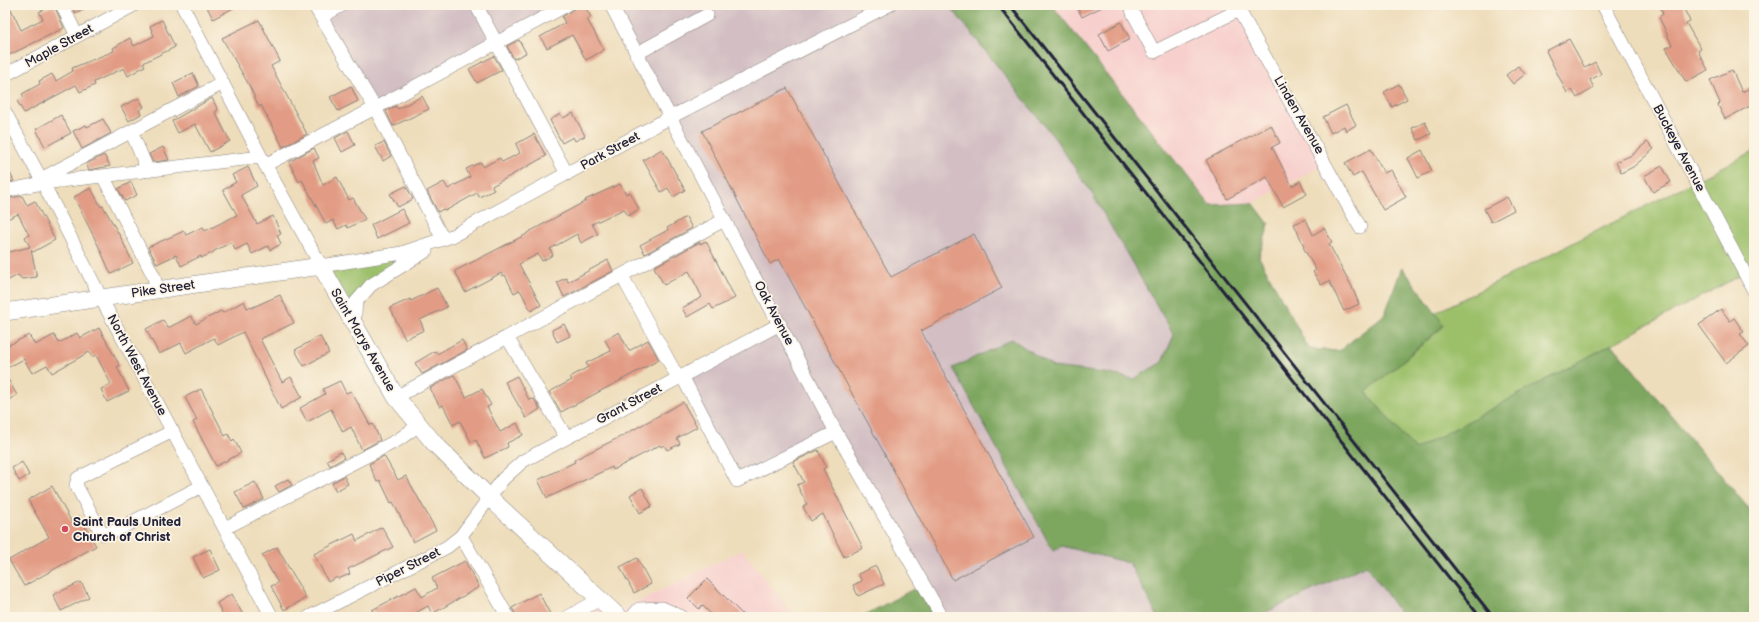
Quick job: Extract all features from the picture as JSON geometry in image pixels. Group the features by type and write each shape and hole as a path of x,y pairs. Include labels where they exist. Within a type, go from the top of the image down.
{"main road":[{"name":"Pike Street","path":"5,312 321,266"},
{"name":"Saint Marys Avenue","path":"321,266 396,397 434,443 490,498 619,617"}],"street":[{"path":"62,5 77,36"},
{"name":"Maple Street","path":"5,75 134,5"},
{"name":"Saint Marys Avenue","path":"182,5 263,161 321,266"},
{"path":"314,5 375,108 447,238 371,285 356,302 354,325"},
{"path":"321,17 342,5"},
{"path":"476,5 568,174"},
{"path":"5,191 42,181 263,161 375,108 567,5"},
{"name":"Oak Avenue","path":"611,5 836,432 942,617"},
{"name":"Park Street","path":"321,266 402,253 447,238 670,118 889,5"},
{"path":"1131,5 1133,13 1154,52 1237,7"},
{"name":"Buckeye Avenue","path":"1603,5 1754,292"},
{"name":"Linden Avenue","path":"1237,7 1360,226"},
{"path":"636,54 707,15"},
{"path":"42,181 131,131 222,83"},
{"name":"North West Avenue","path":"5,112 272,617"},
{"path":"131,131 148,171"},
{"path":"104,176 154,277 157,290"},
{"path":"396,397 724,220"},
{"path":"622,276 680,377 737,482 836,432"},
{"name":"Grant Street","path":"490,498 503,479 523,461 780,324"},
{"path":"507,337 566,437"},
{"path":"225,528 398,440 419,425"},
{"path":"173,431 78,478 76,485 101,532 104,534 115,531 202,486"},
{"name":"Piper Street","path":"310,617 447,547 461,536 490,498"},
{"path":"461,536 508,617"},
{"path":"568,617 600,599"},
{"path":"632,617 639,609 662,608 682,617"}],"shaded area":[{"path":"342,5 567,5 375,108 321,17"},
{"path":"611,5 949,5 1056,140 1091,192 1174,335 1162,362 1134,379 1104,373 1053,367 1012,339 1053,550 1062,546 1129,563 1158,617 942,617 836,432 737,481 682,376 780,324"},
{"path":"1052,5 1236,5 1326,163 1253,203 1210,205"},
{"path":"742,550 795,617 556,617 596,595 616,613"},
{"path":"1367,565 1403,617 1256,617"}],"green space":[{"path":"949,5 1052,5 1210,205 1253,203 1269,224 1259,257 1309,349 1339,351 1385,314 1402,267 1444,325 1366,392 1415,450 1612,344 1754,515 1754,617 1403,617 1366,565 1256,617 1158,617 1129,563 1062,546 1053,551 953,368 1012,339 1053,367 1104,373 1134,379 1162,362 1174,335 1091,192 1056,140"},
{"path":"1754,151 1754,268 1415,450 1366,392 1444,326 1435,313"},
{"path":"402,253 398,267 356,302 354,325 321,266"},
{"path":"923,584 942,617 861,617"}],"building":[{"path":"5,5 9,5 21,30 43,19 39,12 54,5 64,28 5,57"},
{"path":"71,5 92,5 75,13"},
{"path":"206,5 239,5 213,19"},
{"path":"579,5 584,5 591,17 587,19 604,50 586,60 572,35 547,48 540,37 565,23 562,17"},
{"path":"1076,5 1106,5 1082,17"},
{"path":"1659,5 1682,5 1690,21 1686,23 1701,49 1698,51 1708,70 1686,82 1666,48 1672,45 1659,17 1663,14"},
{"path":"162,20 175,47 143,63 145,66 128,76 124,68 94,82 95,85 80,92 76,85 24,113 17,101 24,97 22,94 40,84 39,81 52,74 56,81 73,71 72,68 114,51 113,48 130,38 134,46 154,36 150,26"},
{"path":"259,20 280,61 271,66 307,134 283,147 261,105 259,107 249,85 222,38"},
{"path":"1121,22 1130,39 1108,51 1099,34"},
{"path":"1569,39 1585,68 1595,62 1601,74 1590,80 1594,88 1577,98 1572,90 1567,93 1546,51"},
{"path":"519,40 526,53 514,59 507,46"},
{"path":"494,56 502,70 477,83 469,69"},
{"path":"1518,66 1525,74 1513,84 1506,75"},
{"path":"1732,70 1742,92 1750,88 1754,95 1754,104 1725,119 1718,105 1720,103 1710,80"},
{"path":"193,73 199,86 179,97 173,83"},
{"path":"1399,84 1407,99 1392,107 1384,92"},
{"path":"351,86 358,101 338,111 330,97"},
{"path":"787,88 891,277 974,234 1002,288 921,331 1034,537 953,580 779,259 770,264 702,131"},
{"path":"422,96 429,109 393,126 386,111 396,106 398,109"},
{"path":"139,98 144,107 139,110 141,114 129,121 121,107"},
{"path":"212,98 218,110 215,112 230,141 210,152 195,124 178,133 172,121"},
{"path":"1346,105 1356,125 1346,131 1344,126 1331,133 1323,117"},
{"path":"573,113 585,136 575,141 573,137 562,143 550,120 560,114 563,118"},
{"path":"61,115 71,133 45,147 36,129"},
{"path":"103,119 111,133 82,149 73,131 86,125 87,127"},
{"path":"1425,122 1431,134 1418,140 1412,128"},
{"path":"1271,125 1280,143 1272,147 1292,186 1300,181 1307,194 1283,207 1267,177 1227,199 1206,160"},
{"path":"348,131 355,145 342,152 335,138"},
{"path":"534,134 546,156 492,186 494,190 479,197 477,193 445,211 443,209 438,212 427,191 444,182 448,189 470,177 466,169 481,162 483,167 500,158 502,162 520,153 516,144"},
{"path":"384,142 391,156 383,161 375,146"},
{"path":"1647,142 1654,149 1633,167 1621,173 1616,162 1632,155"},
{"path":"163,147 169,160 153,162 149,154"},
{"path":"314,148 319,158 313,161 323,185 337,177 349,200 353,198 365,219 348,228 346,225 338,229 333,220 326,224 302,180 299,182 289,162"},
{"path":"662,149 685,190 673,197 668,188 661,192 643,160"},
{"path":"1371,149 1384,173 1391,170 1406,197 1383,210 1362,172 1353,177 1345,163"},
{"path":"1422,150 1432,171 1418,178 1408,158"},
{"path":"104,155 110,166 89,170 86,164"},
{"path":"5,163 14,181 5,183"},
{"path":"1662,166 1671,182 1653,192 1644,176"},
{"path":"248,167 257,186 241,195 257,224 273,216 281,234 277,235 281,244 270,250 268,246 252,254 247,244 235,250 232,242 214,252 201,258 201,256 181,266 176,255 157,264 148,247 184,231 186,235 203,227 205,231 237,215 223,190 236,182 232,175"},
{"path":"131,182 137,195 125,201 118,189"},
{"path":"620,184 626,194 630,192 639,209 628,216 624,209 592,224 598,234 581,243 577,234 550,249 553,255 542,261 538,254 519,264 541,305 531,311 520,290 514,293 505,275 503,276 501,273 465,292 455,271 527,234 586,201 585,200"},
{"path":"406,186 413,199 398,207 390,194"},
{"path":"91,188 101,207 103,206 120,236 133,263 111,274 74,197"},
{"path":"22,196 27,205 35,201 55,240 33,252 31,250 37,277 22,279 18,275 5,282 5,253 30,247 25,237 29,235 18,214 5,220 5,199"},
{"path":"1507,197 1514,210 1491,222 1484,209"},
{"path":"402,209 409,223 377,239 371,225"},
{"path":"686,217 692,228 645,254 640,245 668,230 667,228"},
{"path":"1306,219 1313,235 1324,228 1332,242 1329,244 1352,287 1359,304 1344,311 1329,281 1321,285 1313,272 1316,270 1303,247 1304,246 1294,224"},
{"path":"706,241 735,298 713,309 710,304 687,317 682,308 702,297 689,271 664,285 654,267 700,242 700,244"},
{"path":"608,260 613,271 564,297 557,282 566,278 568,282"},
{"path":"437,288 447,307 420,320 424,330 405,339 390,308 410,299 411,301"},
{"path":"280,295 294,323 260,339 282,382 291,377 302,397 281,409 243,332 218,345 214,338 186,353 181,343 159,354 146,329 163,320 168,328 191,316 196,324 221,311 223,313 244,301 247,308 251,308"},
{"path":"1721,309 1730,321 1734,318 1744,332 1740,334 1749,346 1726,363 1699,325"},
{"path":"564,324 570,336 557,342 552,330"},
{"path":"99,328 120,366 117,367 129,391 107,402 101,389 111,384 96,355 92,357 89,352 52,373 47,365 32,373 24,359 5,369 5,347 29,335 35,345 54,335 59,343 77,333 80,338"},
{"path":"619,332 629,351 648,340 659,360 561,412 549,392 572,380 570,377 588,367 586,363 611,351 605,340"},
{"path":"320,336 329,353 304,366 295,350"},
{"path":"462,340 467,350 422,374 415,363 435,351 437,354"},
{"path":"5,374 17,395 5,402"},
{"path":"454,375 466,397 482,389 491,405 487,407 500,432 517,423 523,435 507,443 508,447 485,458 476,440 471,442 460,421 453,425 443,405 440,407 430,388"},
{"path":"517,376 529,400 534,399 540,409 526,418 505,382"},
{"path":"340,381 346,393 351,391 370,425 373,424 380,440 362,450 351,427 343,432 331,409 307,422 300,408 325,394 323,389"},
{"path":"201,389 225,436 228,434 232,441 234,439 241,453 216,466 193,422 197,420 185,397"},
{"path":"683,402 697,427 677,438 680,444 667,450 664,445 661,447 660,445 613,470 612,467 547,498 538,480 575,462 574,460 622,436"},
{"path":"818,450 826,467 823,469 863,548 844,557 823,514 811,521 803,507 807,504 797,485 804,482 793,462"},
{"path":"341,452 344,458 330,466 327,460"},
{"path":"384,456 398,480 406,476 436,530 413,542 393,502 391,503 380,480 377,482 369,464"},
{"path":"22,462 29,475 19,481 12,468"},
{"path":"344,476 348,484 336,491 332,483"},
{"path":"288,479 292,485 279,492 275,486"},
{"path":"255,482 264,499 244,509 235,492"},
{"name":"Saint Pauls United Church of Christ","path":"52,486 71,521 79,516 96,546 24,586 9,560 49,537 28,500"},
{"path":"642,488 652,506 640,513 630,495"},
{"path":"382,527 393,547 348,569 350,574 338,579 337,577 328,582 314,554 354,534 357,541"},
{"path":"277,547 306,598 284,610 271,586 278,583 262,555"},
{"path":"210,549 220,570 203,578 193,557"},
{"path":"637,558 651,584 634,593 620,567"},
{"path":"465,561 479,587 432,614 428,606 408,617 376,617 372,610 416,587 422,597 437,588 432,578"},
{"path":"876,566 884,584 858,596 853,585 862,581 858,574"},
{"path":"707,579 745,617 714,617 702,605 699,609 688,598"},
{"path":"81,582 89,597 61,611 53,595"},
{"path":"539,593 550,614 544,617 517,617 512,608"},
{"path":"232,594 244,617 224,617 217,603"}],"railway":[{"path":"998,5 1480,617"},
{"path":"1010,5 1493,617"}],"place":[{"name":"Saint Pauls United Church of Christ","path":"65,529"}]}
